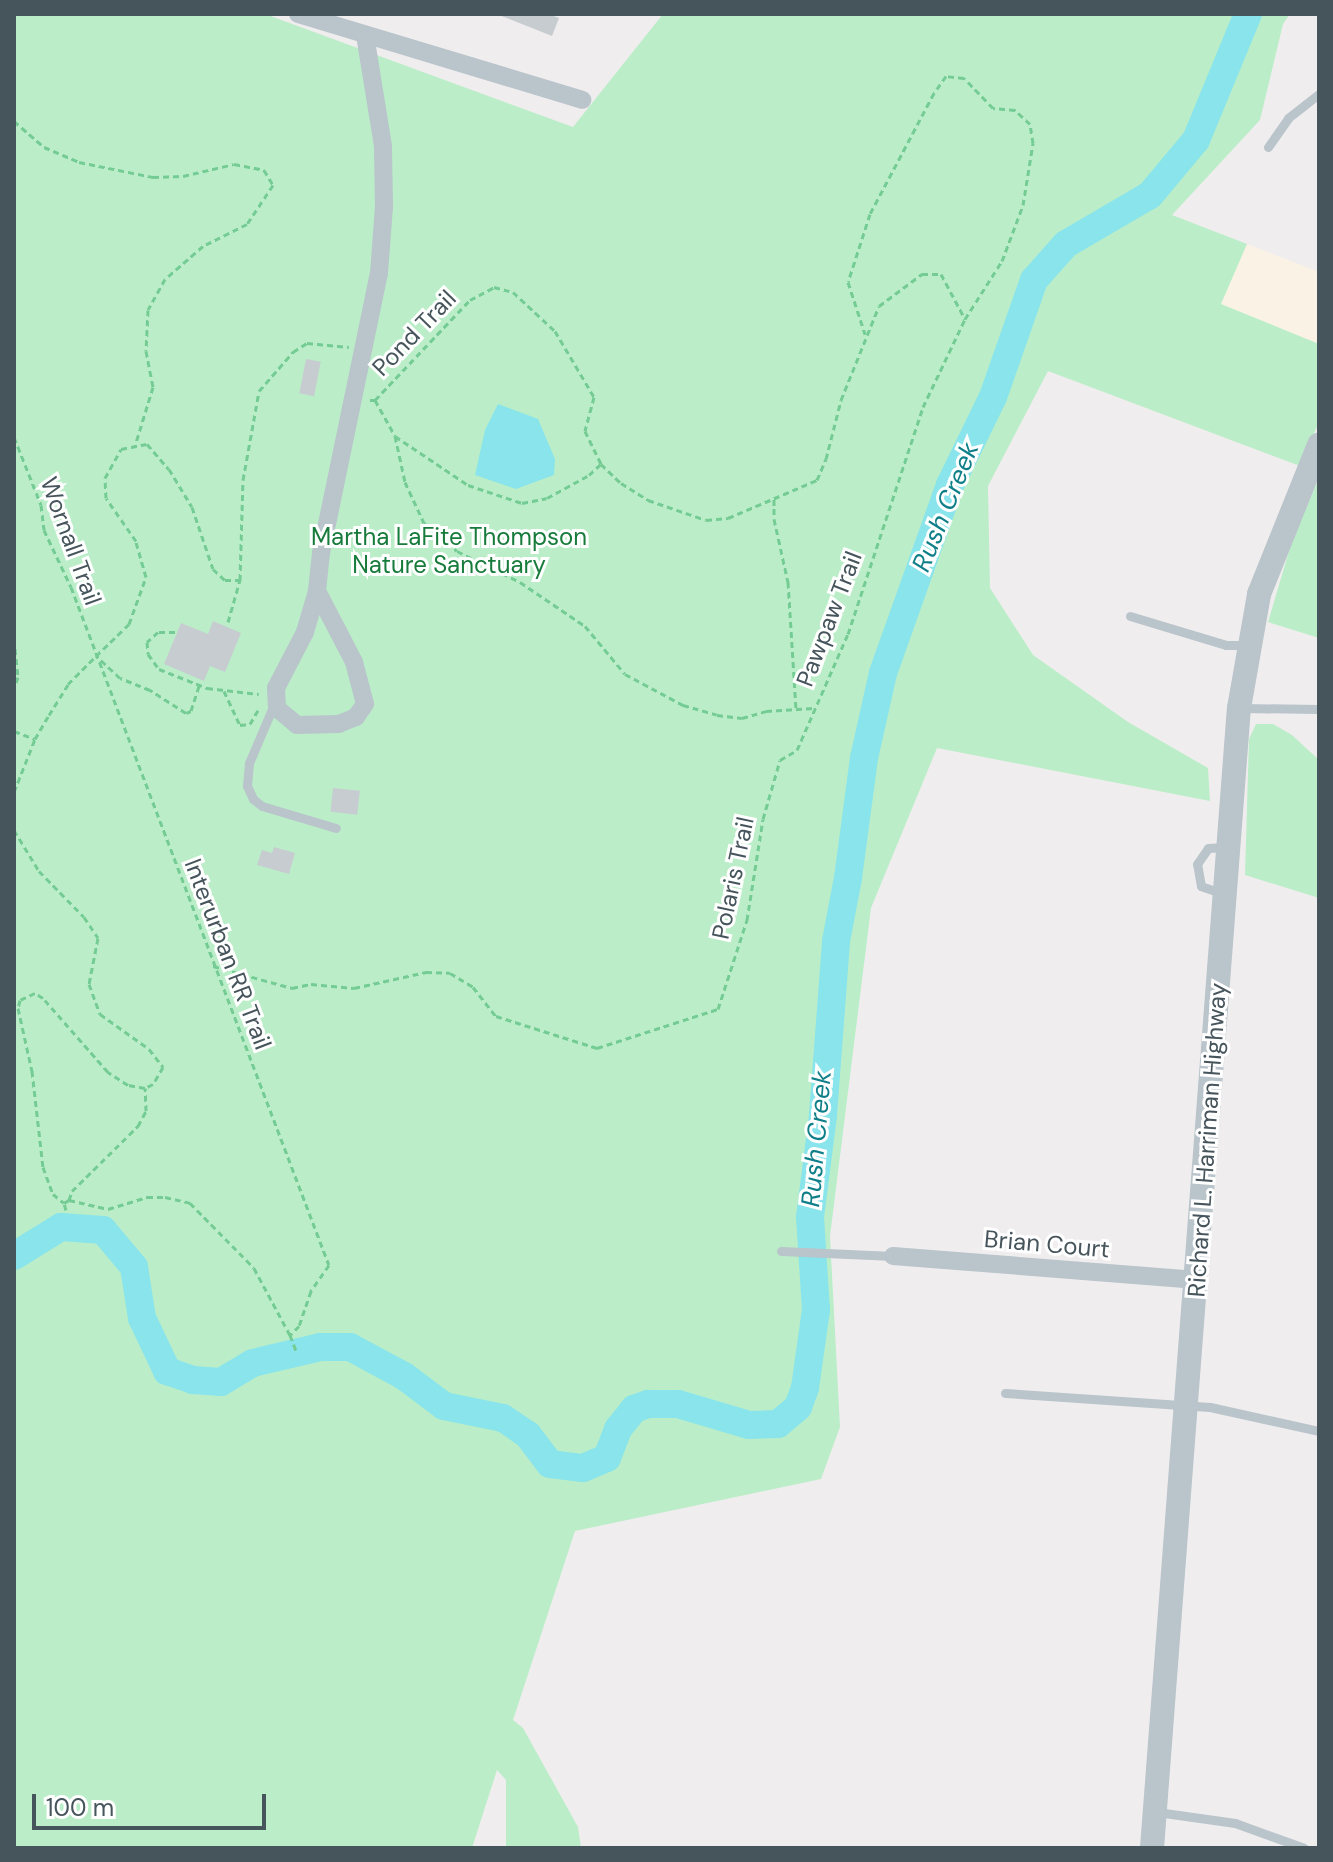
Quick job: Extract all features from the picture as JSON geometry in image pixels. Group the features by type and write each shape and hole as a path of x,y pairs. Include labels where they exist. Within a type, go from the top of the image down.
{"street":[{"path":"298,14 582,100"},
{"path":"317,591 354,662 365,704 356,717 339,724 297,725 277,708 276,688 305,632 317,591 321,553 379,273 384,206 383,146 365,35"},
{"name":"Richard L. Harriman Highway","path":"1152,1848 1239,708 1248,645 1268,566 1319,445"},
{"name":"Brian Court","path":"893,1256 1197,1280"}],"lane":[{"path":"1268,147 1288,118 1319,94"},
{"path":"1130,616 1226,645 1248,645"},
{"path":"276,696 249,763 247,786 253,799 262,806 336,828"},
{"path":"1239,708 1319,709"},
{"path":"781,1251 893,1256"},
{"path":"1005,1393 1186,1408 1210,1407 1319,1431"},
{"path":"1153,1811 1235,1823 1304,1848"}],"path":[{"name":"Pawpaw Trail","path":"774,499 774,519 788,582 796,709 815,708 848,634 923,407 965,319 1002,261 1023,205 1033,143 1030,124 1015,110 993,108 964,78 946,76 909,137 858,246 848,282 865,334"},
{"path":"14,121 44,147 79,162 153,177 183,176 234,164 264,170 273,185 247,224 203,246 165,279 148,310 146,351 153,387 135,446"},
{"path":"774,499 817,480 826,459 841,400 865,334 879,306 922,274 941,274 965,319"},
{"name":"Pond Trail","path":"354,400 375,400 470,300 494,287 513,292 555,331 594,397 585,431 601,464 621,483 648,500 706,520 728,518 774,499"},
{"path":"228,622 240,580 243,480 259,391 293,352 307,343 364,350"},
{"name":"Pond Trail","path":"375,400 395,436 405,482 424,523 457,551 520,582 585,626 625,674 683,705 717,715 742,718 796,709"},
{"name":"Pond Trail","path":"395,436 468,485 522,503 547,498 589,475 601,464"},
{"name":"Wornall Trail","path":"14,437 41,505 44,530 71,587 97,655"},
{"path":"14,792 35,739 68,684 129,624 146,577 136,541 106,498 105,478 121,449 147,444 169,469 192,507 213,569 225,580 240,580"},
{"path":"175,632 167,630 154,634 147,642 148,654 159,669 199,686 276,696"},
{"path":"14,639 18,677 14,688"},
{"path":"97,655 120,678 150,690 186,713 191,711 199,686"},
{"name":"Interurban RR Trail","path":"97,655 329,1265 311,1291 299,1326 290,1335"},
{"path":"223,689 240,725 246,726 276,696"},
{"name":"Polaris Trail","path":"213,966 292,988 311,984 354,988 426,972 450,973 473,987 496,1016 597,1048 718,1009 747,920 763,819 780,760 797,750 815,708"},
{"path":"14,731 35,739"},
{"path":"14,830 39,871 93,928 98,938 89,984 100,1014 149,1049 163,1067 159,1078 145,1088 128,1085 108,1072 43,998 29,994 20,1000 16,1008 32,1071 43,1167 53,1194 64,1203 66,1210"},
{"path":"64,1203 69,1200 72,1191 138,1126 146,1111 145,1088"},
{"path":"69,1200 108,1209 147,1197 165,1197 190,1203 254,1268 296,1351"}],"shaded area":[{"path":"1247,244 1319,272 1319,344 1220,304"}],"green space":[{"name":"Martha LaFite Thompson Nature Sanctuary","path":"14,14 265,14 573,127 663,14 1290,14 1283,24 1260,120 1172,215 1247,244 1221,304 1319,344 1319,422 1300,466 1048,371 988,486 990,588 1033,655 1128,722 1208,768 1210,801 937,748 871,908 830,1236 840,1427 821,1479 575,1531 513,1720 523,1728 578,1827 581,1848 506,1848 506,1780 497,1770 472,1848 14,1848"},
{"path":"1319,478 1319,638 1268,622 1292,541"},
{"path":"1256,724 1273,724 1292,735 1319,760 1319,898 1245,875 1249,739"}],"water":[{"path":"498,404 538,419 555,459 554,475 516,489 475,475 485,430"}],"building":[{"path":"548,14 559,18 552,36 499,15"},
{"path":"306,359 321,362 314,396 299,393"},
{"path":"213,621 241,633 225,672 210,666 204,681 164,664 181,623 208,634"},
{"path":"333,788 360,791 357,815 330,812"},
{"path":"274,847 295,853 289,874 257,865 262,850 272,853"}],"waterway":[{"name":"Rush Creek","path":"14,1256 61,1227 103,1230 134,1267 142,1318 167,1371 193,1380 221,1382 253,1363 320,1347 350,1347 404,1376 444,1406 503,1418 528,1435 550,1464 583,1468 607,1458 618,1429 634,1409 648,1404 678,1404 749,1425 778,1424 798,1407 805,1388 816,1310 810,1217 823,1115 836,941 864,758 883,673 950,485 993,397 1034,280 1066,244 1150,195 1196,140 1248,14"}]}
